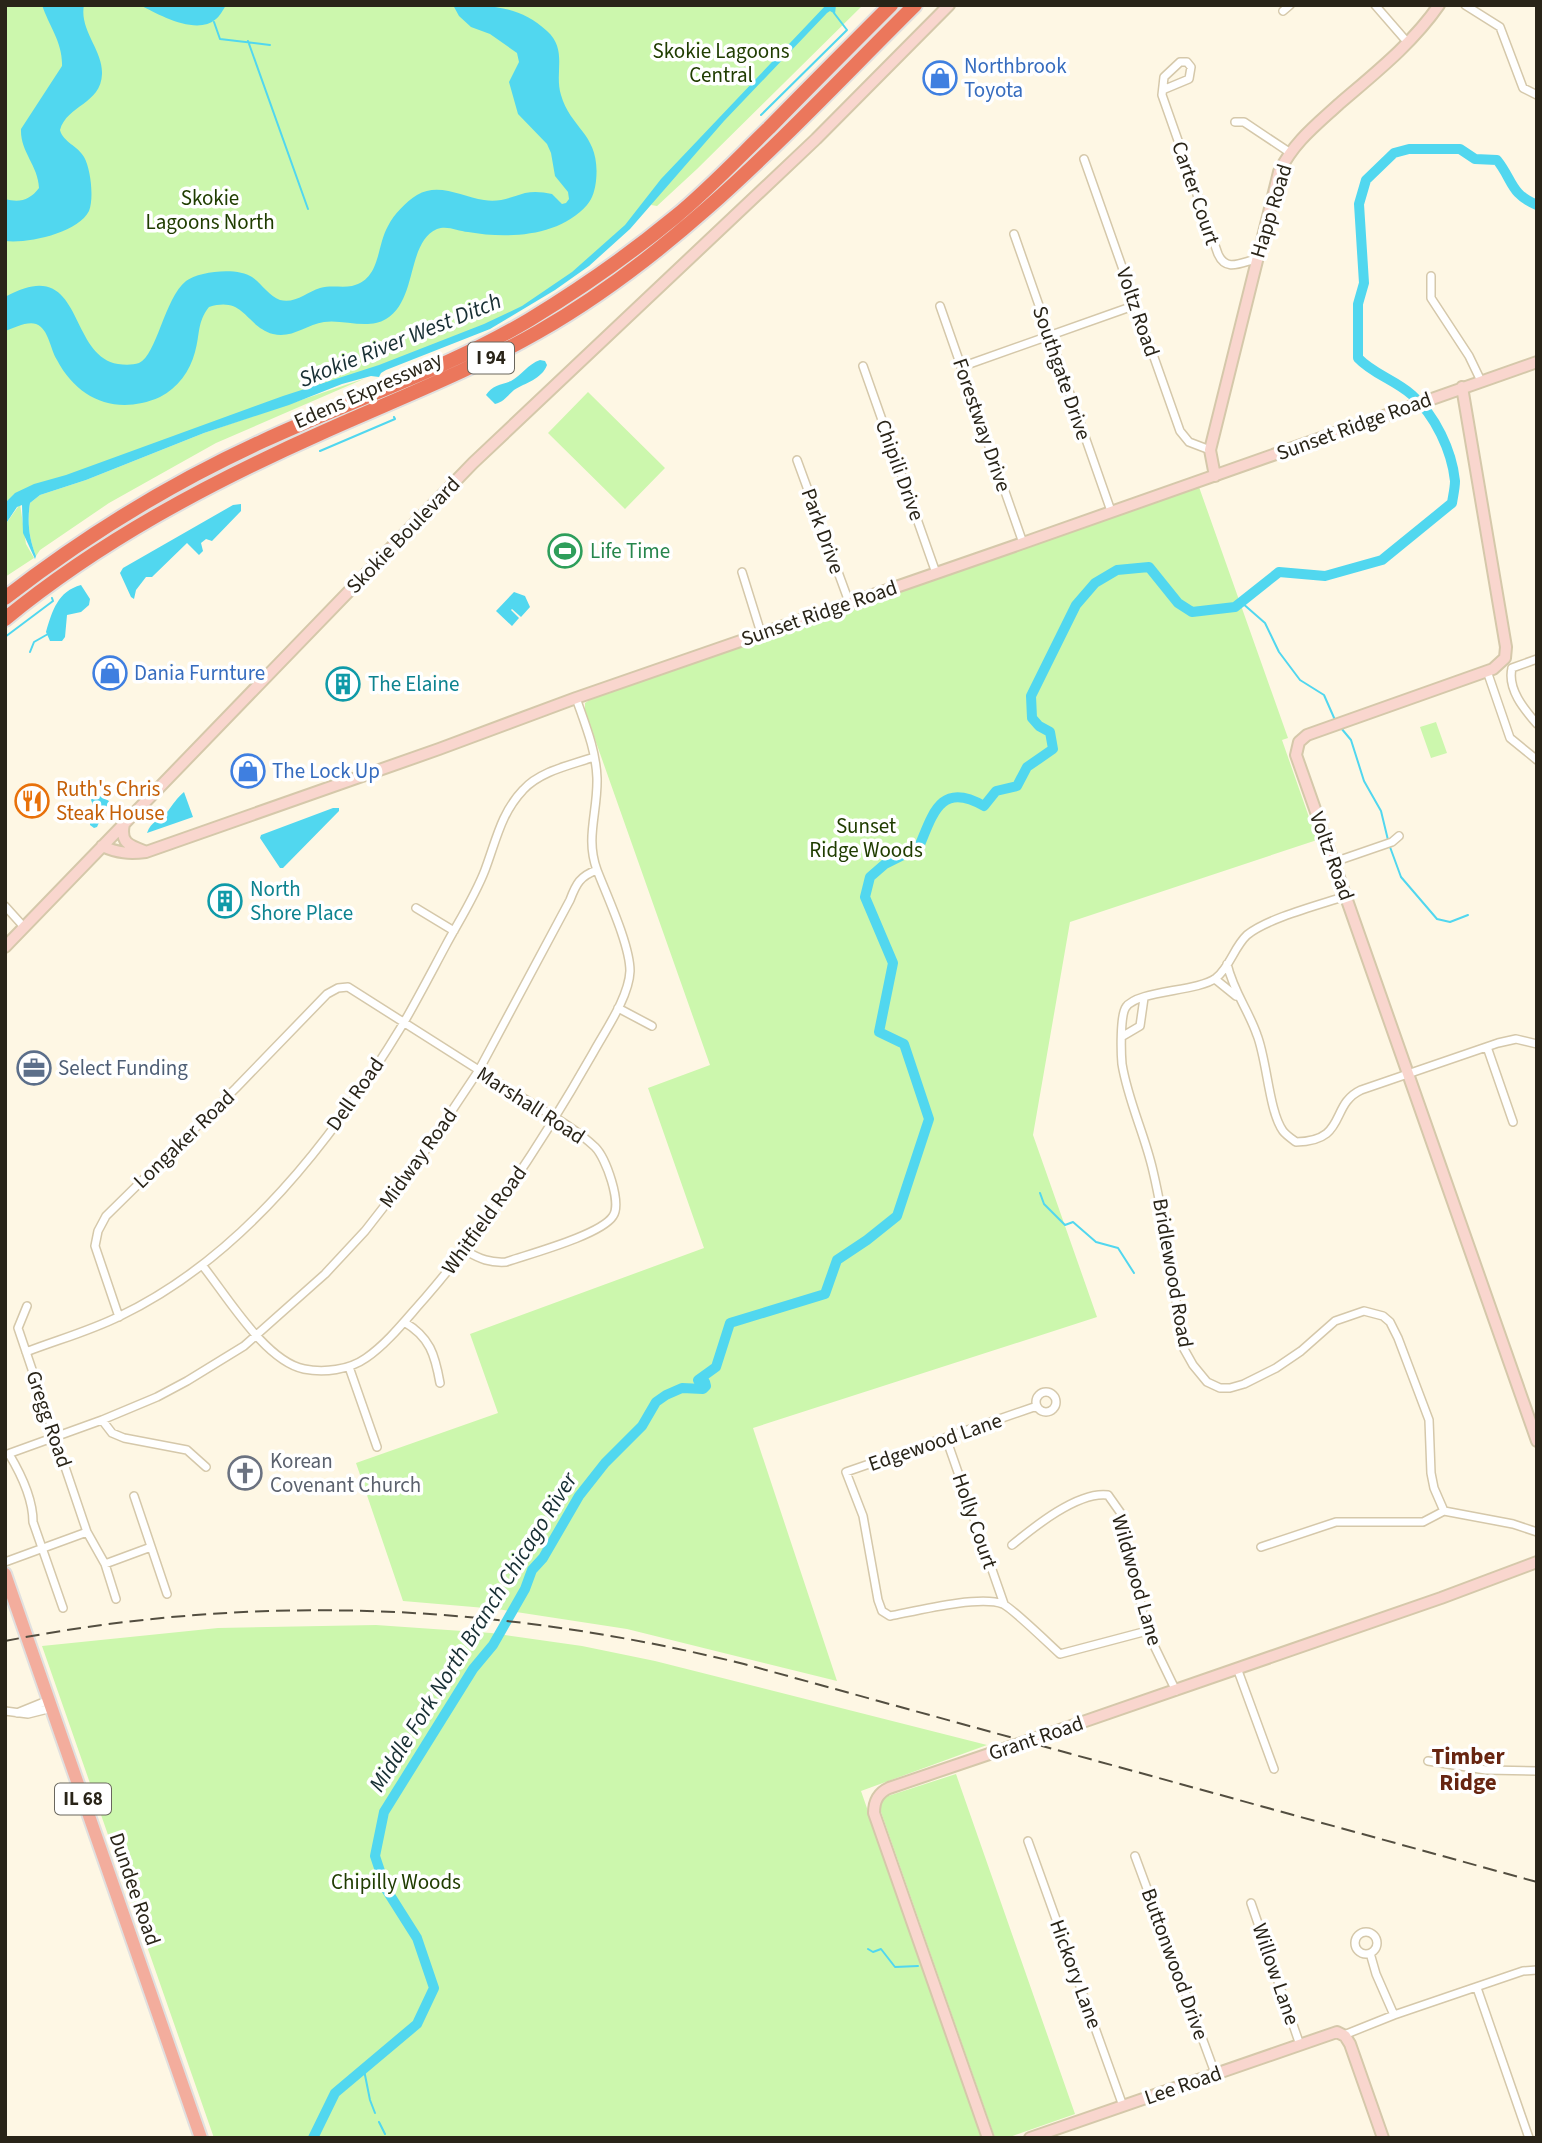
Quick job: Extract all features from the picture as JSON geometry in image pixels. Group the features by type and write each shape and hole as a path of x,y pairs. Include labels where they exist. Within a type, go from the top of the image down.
{"highway":[{"name":"Edens Expressway","path":"5,598 76,545 205,468 468,352 527,321 580,288 676,216 722,174 891,5"},
{"name":"Edens Expressway","path":"5,619 48,585 145,521 252,464 491,358 540,331 618,281 712,205 915,5"}],"main road":[{"name":"Dundee Road","path":"5,1574 201,2138"}],"street":[{"name":"Skokie Boulevard","path":"5,947 481,455 816,139 949,5"},
{"path":"1375,5 1408,43"},
{"name":"Happ Road","path":"1215,476 1210,450 1274,187 1289,152 1408,43 1439,5"},
{"path":"1465,5 1500,27 1523,88 1537,95"},
{"name":"Carter Court","path":"1165,89 1162,95 1222,263 1232,266 1256,259"},
{"path":"1235,122 1244,122 1289,152"},
{"name":"Voltz Road","path":"1084,159 1180,431 1189,442 1210,450"},
{"name":"Southgate Drive","path":"1014,234 1111,512"},
{"path":"1431,276 1431,298 1469,356 1480,381"},
{"path":"961,367 1136,305"},
{"name":"Forestway Drive","path":"940,306 1023,543"},
{"name":"Sunset Ridge Road","path":"102,846 116,853 146,852 429,753 576,698 1537,362"},
{"name":"Chipili Drive","path":"863,366 936,573"},
{"path":"1462,387 1510,676 1517,697 1537,724"},
{"name":"Park Drive","path":"797,460 849,603"},
{"path":"742,572 761,633"},
{"path":"1508,664 1537,659"},
{"name":"Voltz Road","path":"1508,664 1307,735 1299,742 1296,755 1537,1441"},
{"path":"1487,671 1510,738 1537,760"},
{"path":"576,698 594,757 596,800 590,838 591,854 597,870"},
{"name":"Dell Road","path":"26,1352 118,1317 157,1296 202,1265 275,1196 321,1142 403,1023 485,871 502,818 524,788 557,769 594,757"},
{"path":"124,823 122,836 125,843 146,852"},
{"path":"1334,862 1392,842 1399,836"},
{"name":"Whitfield Road","path":"202,1265 271,1352 287,1363 304,1369 324,1371 349,1367 366,1358 404,1322 466,1251 555,1119 618,1008 630,972 626,951 597,870"},
{"name":"Midway Road","path":"7,1454 102,1420 158,1397 187,1381 244,1346 325,1274 365,1231 411,1172 479,1070 570,900 577,882 584,875 597,870"},
{"path":"1123,1036 1140,1026 1144,998 1215,979 1246,936 1261,926 1346,896"},
{"path":"5,906 24,927"},
{"path":"416,908 454,931"},
{"path":"1227,964 1237,996 1252,1021 1259,1040 1277,1117 1283,1132 1296,1142 1312,1142 1329,1133 1353,1094 1516,1038 1537,1044"},
{"path":"1215,979 1237,996"},
{"name":"Marshall Road","path":"338,988 348,987 479,1070 555,1119 595,1147 603,1156 618,1205 613,1217 590,1233 506,1262 482,1260 466,1251"},
{"name":"Longaker Road","path":"118,1317 95,1246 98,1231 106,1216 327,994 338,988"},
{"name":"Bridlewood Road","path":"1144,998 1133,1000 1127,1006 1122,1021 1120,1049 1127,1089 1149,1153 1165,1221 1184,1349 1193,1365 1207,1382 1220,1388 1230,1388 1276,1368 1301,1352 1335,1321 1364,1311 1383,1316 1390,1322 1398,1338 1429,1420 1431,1473 1444,1511"},
{"path":"618,1008 652,1026"},
{"path":"1487,1046 1513,1122"},
{"name":"Gregg Road","path":"27,1306 18,1328 87,1532 105,1564 117,1599"},
{"path":"404,1322 419,1331 424,1338 436,1363 440,1384"},
{"path":"349,1367 377,1447"},
{"name":"Edgewood Lane","path":"1004,1604 953,1604 890,1616 882,1611 863,1516 846,1472 1037,1406"},
{"path":"102,1420 112,1433 187,1450 206,1467"},
{"name":"Holly Court","path":"946,1438 1004,1604"},
{"path":"7,1454 18,1468 62,1608"},
{"name":"Wildwood Lane","path":"1012,1545 1037,1524 1068,1507 1091,1496 1108,1494 1120,1512 1147,1630 1176,1691"},
{"path":"134,1496 167,1594"},
{"path":"1261,1547 1336,1522 1423,1522 1444,1511 1513,1524 1537,1532"},
{"path":"5,1562 87,1532"},
{"path":"105,1564 151,1547"},
{"name":"Grant Road","path":"988,2138 874,1813 878,1796 890,1788 1176,1691 1537,1562"},
{"path":"1004,1604 1060,1654 1147,1630"},
{"path":"1237,1668 1274,1769"},
{"path":"5,1711 27,1714 50,1704"},
{"path":"1428,1761 1486,1770 1537,1771"},
{"name":"Hickory Lane","path":"1028,1841 1124,2106"},
{"name":"Buttonwood Drive","path":"1135,1856 1214,2073"},
{"name":"Willow Lane","path":"1251,1903 1300,2045"},
{"path":"1370,1953 1394,2015"},
{"name":"Lee Road","path":"1030,2138 1214,2073 1537,1970"},
{"path":"1477,1988 1529,2138"},
{"path":"1340,2034 1350,2044 1384,2138"}],"green space":[{"name":"Skokie Lagoons North","path":"5,5 863,5 657,206 651,205 653,202 644,208 573,275 511,314 460,337 48,483 5,511"},
{"path":"366,378 216,443 109,503 40,550 36,556 29,530 29,510 30,503 40,495 86,480 204,433"},
{"path":"588,392 665,468 625,509 548,433"},
{"name":"Sunset Ridge Woods","path":"1199,487 1288,738 1282,740 1317,840 1070,922 1033,1135 1097,1317 753,1428 837,1681 627,1629 497,1609 403,1601 356,1463 498,1413 470,1334 704,1248 648,1088 710,1065 585,711 585,703"},
{"path":"20,504 26,544 34,558 5,577 5,525"},
{"path":"1436,722 1447,753 1431,758 1420,727"},
{"name":"Chipilly Woods","path":"376,1625 491,1633 582,1646 655,1661 987,1745 861,1791 982,2138 214,2138 42,1646 218,1628"},
{"path":"956,1774 1075,2114 1007,2138 995,2138 881,1812 880,1802 885,1797"}],"water":[{"path":"42,5 84,5 85,23 101,65 102,74 96,92 69,115 60,130 86,162 91,184 91,206 83,219 63,231 38,239 5,241 5,199 24,200 39,188 36,172 23,145 21,129 62,66 58,42"},
{"path":"140,5 226,5 220,15 208,24 189,25"},
{"path":"453,5 491,6 514,11 536,22 553,38 559,54 561,95 571,117 590,142 596,165 592,196 575,216 547,229 515,235 437,229 427,236 420,246 408,286 396,310 386,319 371,324 324,322 280,335 264,330 230,305 209,307 201,323 193,359 182,378 160,397 144,403 114,404 87,394 66,374 44,330 36,324 25,324 5,331 5,297 31,287 49,287 62,296 101,357 118,364 137,364 151,349 178,289 192,278 219,272 238,272 252,277 276,298 291,300 320,288 352,286 368,277 388,226 409,201 425,191 442,190 489,201 528,192 542,192 552,194 562,204 566,203 569,199 568,192 555,176 547,144 518,114 509,82 519,62 517,53 490,34 471,27 459,16"},
{"path":"826,5 836,5 835,14 830,11 827,13 724,121 630,229 589,266 555,290 490,329 386,370 379,377 371,376 342,384 40,495 30,503 29,510 29,530 35,559 23,533 22,505 17,507 5,525 5,503 15,493 34,484 379,365 484,324 522,306 572,272 625,225 661,179"},
{"path":"540,360 547,365 545,370 501,402 495,404 486,395 494,387 511,381"},
{"path":"241,504 241,511 212,541 206,539 201,543 203,551 199,555 187,543 152,577 146,577 136,590 134,599 131,597 120,573 123,568 233,505"},
{"path":"81,585 90,599 89,605 81,612 67,615 65,637 62,641 50,641 46,632 57,603 67,592"},
{"path":"514,592 525,596 530,607 521,617 511,610 519,618 512,626 496,611"},
{"path":"92,791 109,801 97,827 94,828 90,825 95,811 90,797"},
{"path":"184,792 193,817 147,833 151,826"},
{"path":"339,808 339,811 280,868 260,838 261,835"}],"waterway":[{"path":"761,115 847,30 834,13"},
{"path":"214,22 220,39 270,45"},
{"path":"248,41 308,209"},
{"name":"Middle Fork North Branch Chicago River","path":"313,2138 335,2093 417,2024 434,1988 417,1938 386,1889 375,1856 384,1812 473,1669 493,1645 525,1589 532,1570 543,1558 579,1496 605,1463 642,1426 656,1402 682,1388 703,1389 706,1386 705,1382 698,1380 716,1367 730,1323 825,1294 837,1260 897,1216 929,1119 904,1044 879,1032 893,963 865,897 870,877 885,864 919,847 934,812 948,799 969,799 984,806 996,791 1017,786 1027,767 1053,749 1050,732 1032,718 1031,696 1076,605 1095,583 1117,570 1149,567 1178,603 1192,612 1235,607 1279,572 1325,576 1382,560 1452,503 1455,484 1453,470 1435,423 1412,395 1358,358 1358,304 1364,283 1359,204 1366,180 1394,153 1409,149 1460,149 1475,159 1497,160 1517,191 1537,205"},
{"path":"320,451 395,419 394,417"},
{"path":"5,637 53,601 52,598"},
{"path":"1241,602 1265,623 1279,652 1300,680 1324,695 1335,720"},
{"path":"30,652 34,642 48,634"},
{"path":"1341,728 1351,740 1364,781 1381,811 1388,840"},
{"path":"1390,847 1401,877 1437,919 1450,922 1468,915"},
{"path":"1040,1193 1044,1204 1065,1225 1073,1222 1096,1242 1118,1248 1134,1273"},
{"path":"868,1949 873,1952 881,1949 895,1967 918,1966"},
{"path":"364,2070 375,2113"},
{"path":"379,2122 385,2134"}],"railway":[{"path":"5,1641 99,1625 192,1615 284,1611 376,1611 468,1617 559,1628 651,1643 744,1664 1537,1882"}],"place":[{"name":"Northbrook Toyota","path":"940,78"},
{"name":"Life Time","path":"565,551"},
{"name":"Dania Furnture","path":"110,673"},
{"name":"The Elaine","path":"343,684"},
{"name":"The Lock Up","path":"248,771"},
{"name":"Ruth's Chris Steak House","path":"32,801"},
{"name":"North Shore Place","path":"225,901"},
{"name":"Select Funding","path":"34,1068"},
{"name":"Korean Covenant Church","path":"245,1473"}],"district":[{"name":"Timber Ridge","path":"1468,1769"}],"park label":[{"name":"Skokie Lagoons Central","path":"721,63"}],"water label":[{"name":"Skokie River West Ditch","path":"400,340"}]}
